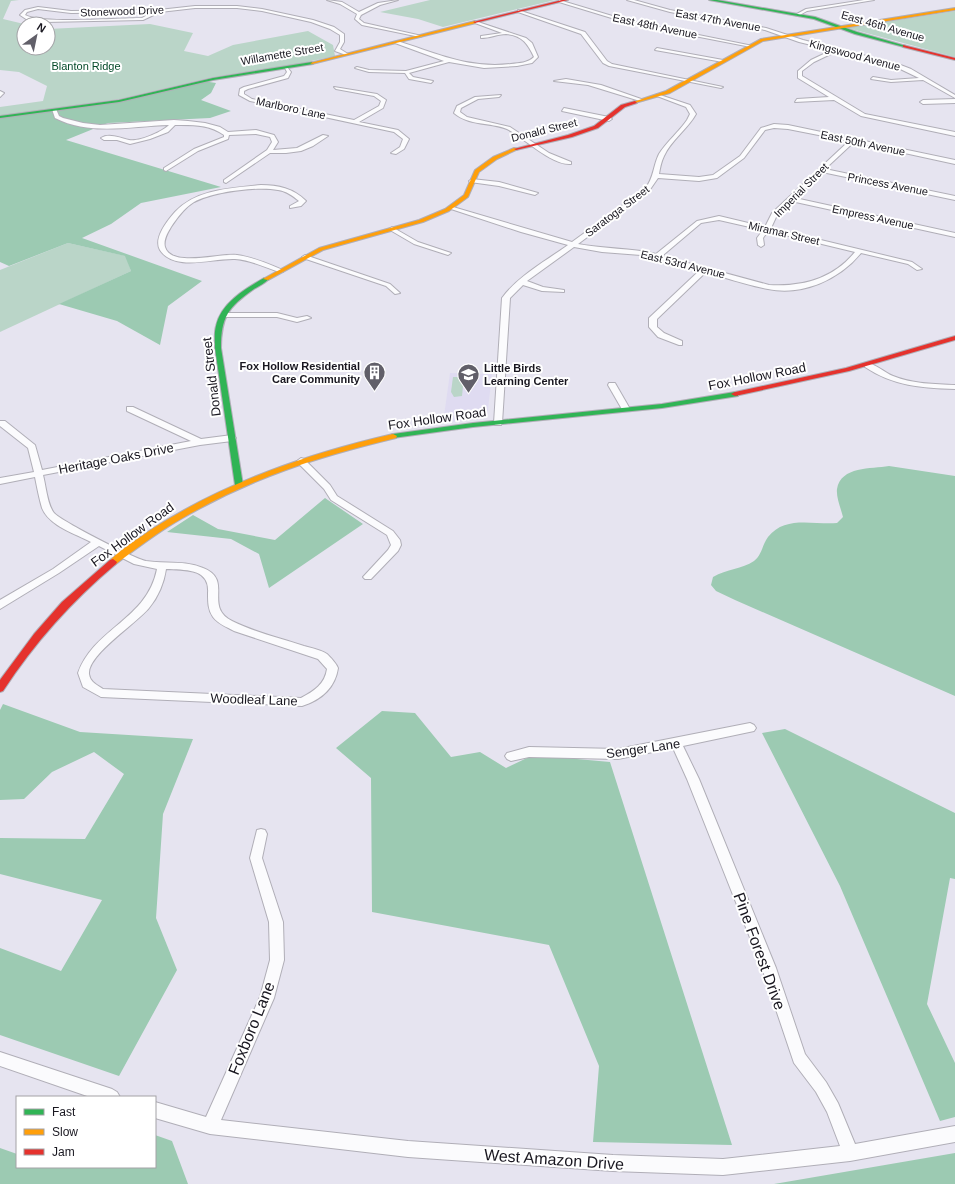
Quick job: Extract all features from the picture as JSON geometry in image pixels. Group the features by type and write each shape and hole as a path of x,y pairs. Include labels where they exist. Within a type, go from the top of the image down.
{"street":[{"path":"329,0 339,2 359,14"},
{"path":"396,0 379,4 359,14 357,19 364,24 420,36"},
{"name":"East 47th Avenue","path":"628,0 670,11 766,29 783,35"},
{"name":"East 46th Avenue","path":"712,0 823,20 856,33 932,51 955,59"},
{"path":"798,15 806,10 872,0"},
{"name":"Willamette Street","path":"0,117 139,97 224,76 287,68 563,1"},
{"name":"East 48th Avenue","path":"563,1 628,22 751,46"},
{"name":"Stonewood Drive","path":"159,11 143,19 45,21 30,19 22,16 25,12 37,8 71,12 159,11 195,7 237,7 327,25 340,33 342,42 336,50 346,54"},
{"name":"Donald Street","path":"239,485 218,348 219,325 232,303 243,294 305,257 335,244 421,221 451,208 466,196 477,171 495,158 532,144 583,132 609,118 623,106 659,95 688,81 766,38 955,9"},
{"path":"353,11 360,12 367,10"},
{"path":"519,11 583,33 605,62 611,65 721,87"},
{"path":"397,42 448,61 482,68 493,68 534,60 536,54 530,43 476,22"},
{"path":"483,37 507,33"},
{"name":"Kingswood Avenue","path":"783,35 899,66 955,96"},
{"path":"657,49 723,62"},
{"path":"837,50 802,68 799,73 804,80 866,116 955,134"},
{"path":"357,68 369,71 406,72 448,61"},
{"name":"Marlboro Lane","path":"287,68 289,72 286,77 246,88 240,93 241,95 250,100 384,127 402,135 406,139 405,144 394,153"},
{"path":"406,72 412,78 431,82"},
{"name":"Kingswood Avenue","path":"873,78 891,81 924,79"},
{"path":"556,81 569,81 616,90 642,100"},
{"path":"336,88 375,95 384,100 381,107 356,121"},
{"path":"0,92 2,93 0,96"},
{"name":"Saratoga Street","path":"498,423 506,298 511,291 522,282 647,190 657,176 661,156 693,114 688,106 659,95"},
{"path":"499,96 481,97 471,100 459,107 457,113 465,118 508,128 551,157 568,163"},
{"path":"797,101 834,98"},
{"path":"923,102 955,101"},
{"path":"54,110 57,117 61,119 94,127 174,122 215,128 227,134 256,132 269,134 274,138 275,142 269,151 226,181"},
{"name":"Donald Street","path":"564,110 609,118"},
{"path":"104,138 117,138 130,142 148,138 166,131 174,122"},
{"name":"East 50th Avenue","path":"657,176 699,179 716,177 745,154 761,130 770,127 788,127 955,162"},
{"path":"166,169 196,150 216,144 226,138 227,134"},
{"path":"269,151 285,152 302,150 325,136"},
{"name":"Imperial Street","path":"762,245 760,238 767,229 774,214 852,141"},
{"name":"Princess Avenue","path":"820,170 955,198"},
{"path":"472,181 499,184 535,193"},
{"path":"281,271 238,257 194,261 179,259 162,249 162,240 174,218 189,204 205,196 262,187 275,187 288,190 303,201 299,205 292,207"},
{"name":"Empress Avenue","path":"790,199 955,235"},
{"name":"East 53rd Avenue","path":"451,208 573,244 596,249 632,251 658,256 769,287 794,288 806,286 839,270 852,261 859,251"},
{"name":"Miramar Street","path":"658,256 702,220 711,218 727,219 921,266"},
{"path":"392,229 412,241 448,253"},
{"path":"305,257 388,285 397,293"},
{"path":"679,343 657,333 653,328 653,318 705,269"},
{"path":"522,282 542,289 562,291"},
{"path":"225,315 277,315 297,320 307,318"},
{"name":"Fox Hollow Road","path":"0,688 17,662 51,619 88,583 123,554 172,520 216,496 239,485 301,461 337,449 389,437 498,423 660,406 764,389 895,358 955,338"},
{"path":"868,365 886,378 905,384 955,387"},
{"path":"612,385 626,409"},
{"path":"130,409 200,442"},
{"name":"Woodleaf Lane","path":"2,423 32,447 47,509 52,516 60,522 98,542 148,566 195,569 205,572 211,577 214,584 212,606 216,614 225,622 238,628 322,656 333,668 332,677 329,684 314,697 302,702 101,693 90,689 85,682 83,672 85,663 98,647 136,616 145,606 152,597 162,567"},
{"name":"Heritage Oaks Drive","path":"0,480 200,442 232,438"},
{"path":"301,461 326,487 334,498 390,533 395,540 396,546 368,577"},
{"path":"0,605 56,571 98,542"},
{"name":"Senger Lane","path":"510,756 529,752 618,754 676,744 750,728"},
{"name":"Pine Forest Drive","path":"676,744 693,779 769,968 798,1058 822,1087 833,1108 850,1153"},
{"name":"Foxboro Lane","path":"210,1126 267,998 277,960 276,922 256,858 261,834"},
{"path":"0,1059 109,1096"},
{"name":"West Amazon Drive","path":"156,1110 210,1126 408,1149 613,1164 723,1167 850,1153 955,1134"}],"shaded area":[{"name":"Little Birds Learning Center","path":"450,373 492,374 487,418 443,423"}],"green space":[{"name":"Blanton Ridge","path":"0,0 19,0 11,1 3,19 16,22 16,56 56,56 56,29 150,24 193,33 184,51 208,56 233,45 308,31 333,45 335,56 293,65 213,77 119,99 0,116 0,107 43,101 47,86 19,72 0,70"},
{"path":"430,0 555,0 443,27 418,19 380,12"},
{"path":"955,11 955,57 848,28"},
{"path":"203,81 216,83 211,93 201,100 231,111 210,118 108,123 66,140 221,187 141,203 111,224 82,238 202,281 168,306 160,345 117,321 59,304 131,271 125,256 68,243 9,266 0,262 0,117 119,101"},
{"path":"68,243 126,256 131,271 0,332 0,270"},
{"path":"453,377 464,377 462,396 454,397 451,392"},
{"path":"889,466 955,476 955,696 735,600 716,591 711,585 713,577 749,564 757,559 768,537 775,530 783,526 800,522 837,523 843,517 837,489 844,476 850,472 858,470"},
{"path":"325,498 363,524 269,588 259,554 231,539 167,532 193,515 218,529 275,540"},
{"path":"3,704 80,732 193,739 163,814 156,918 177,970 119,1076 0,1035 0,948 61,971 102,900 0,874 0,838 85,839 124,774 94,752 52,772 24,799 0,800 0,710"},
{"path":"382,711 415,713 451,757 480,752 506,768 529,757 566,758 610,762 732,1145 593,1142 599,1066 549,945 372,912 371,778 336,748"},
{"path":"785,729 955,813 955,879 950,878 927,1004 955,1063 955,1117 940,1121 840,886 762,733"},
{"path":"156,1135 172,1141 188,1184 0,1184 0,1148 16,1154 16,1168 156,1168"},
{"path":"955,1153 955,1184 774,1184"}],"traffic: fast":[{"path":"711,0 815,18 856,33 904,46"},
{"path":"0,117 119,101 213,79 312,63"},
{"path":"239,485 218,348 219,326 221,319 231,305 245,293 266,279"},
{"path":"393,436 473,425 662,406 735,394"}],"traffic: slow":[{"path":"635,102 668,92 762,40 955,9"},
{"path":"312,63 475,22"},
{"path":"266,279 321,249 421,221 447,210 466,196 477,171 495,158 516,149"},
{"path":"113,562 144,538 176,517 246,482 318,455 393,436"}],"traffic: jam":[{"path":"475,22 566,0"},
{"path":"904,46 955,59"},
{"path":"516,149 570,136 596,127 623,106 635,102"},
{"path":"735,394 847,370 955,338"},
{"path":"0,688 24,653 51,620 81,590 113,562"}],"place":[{"name":"Fox Hollow Residential Care Community","path":"375,392"},
{"name":"Little Birds Learning Center","path":"469,394"}]}
